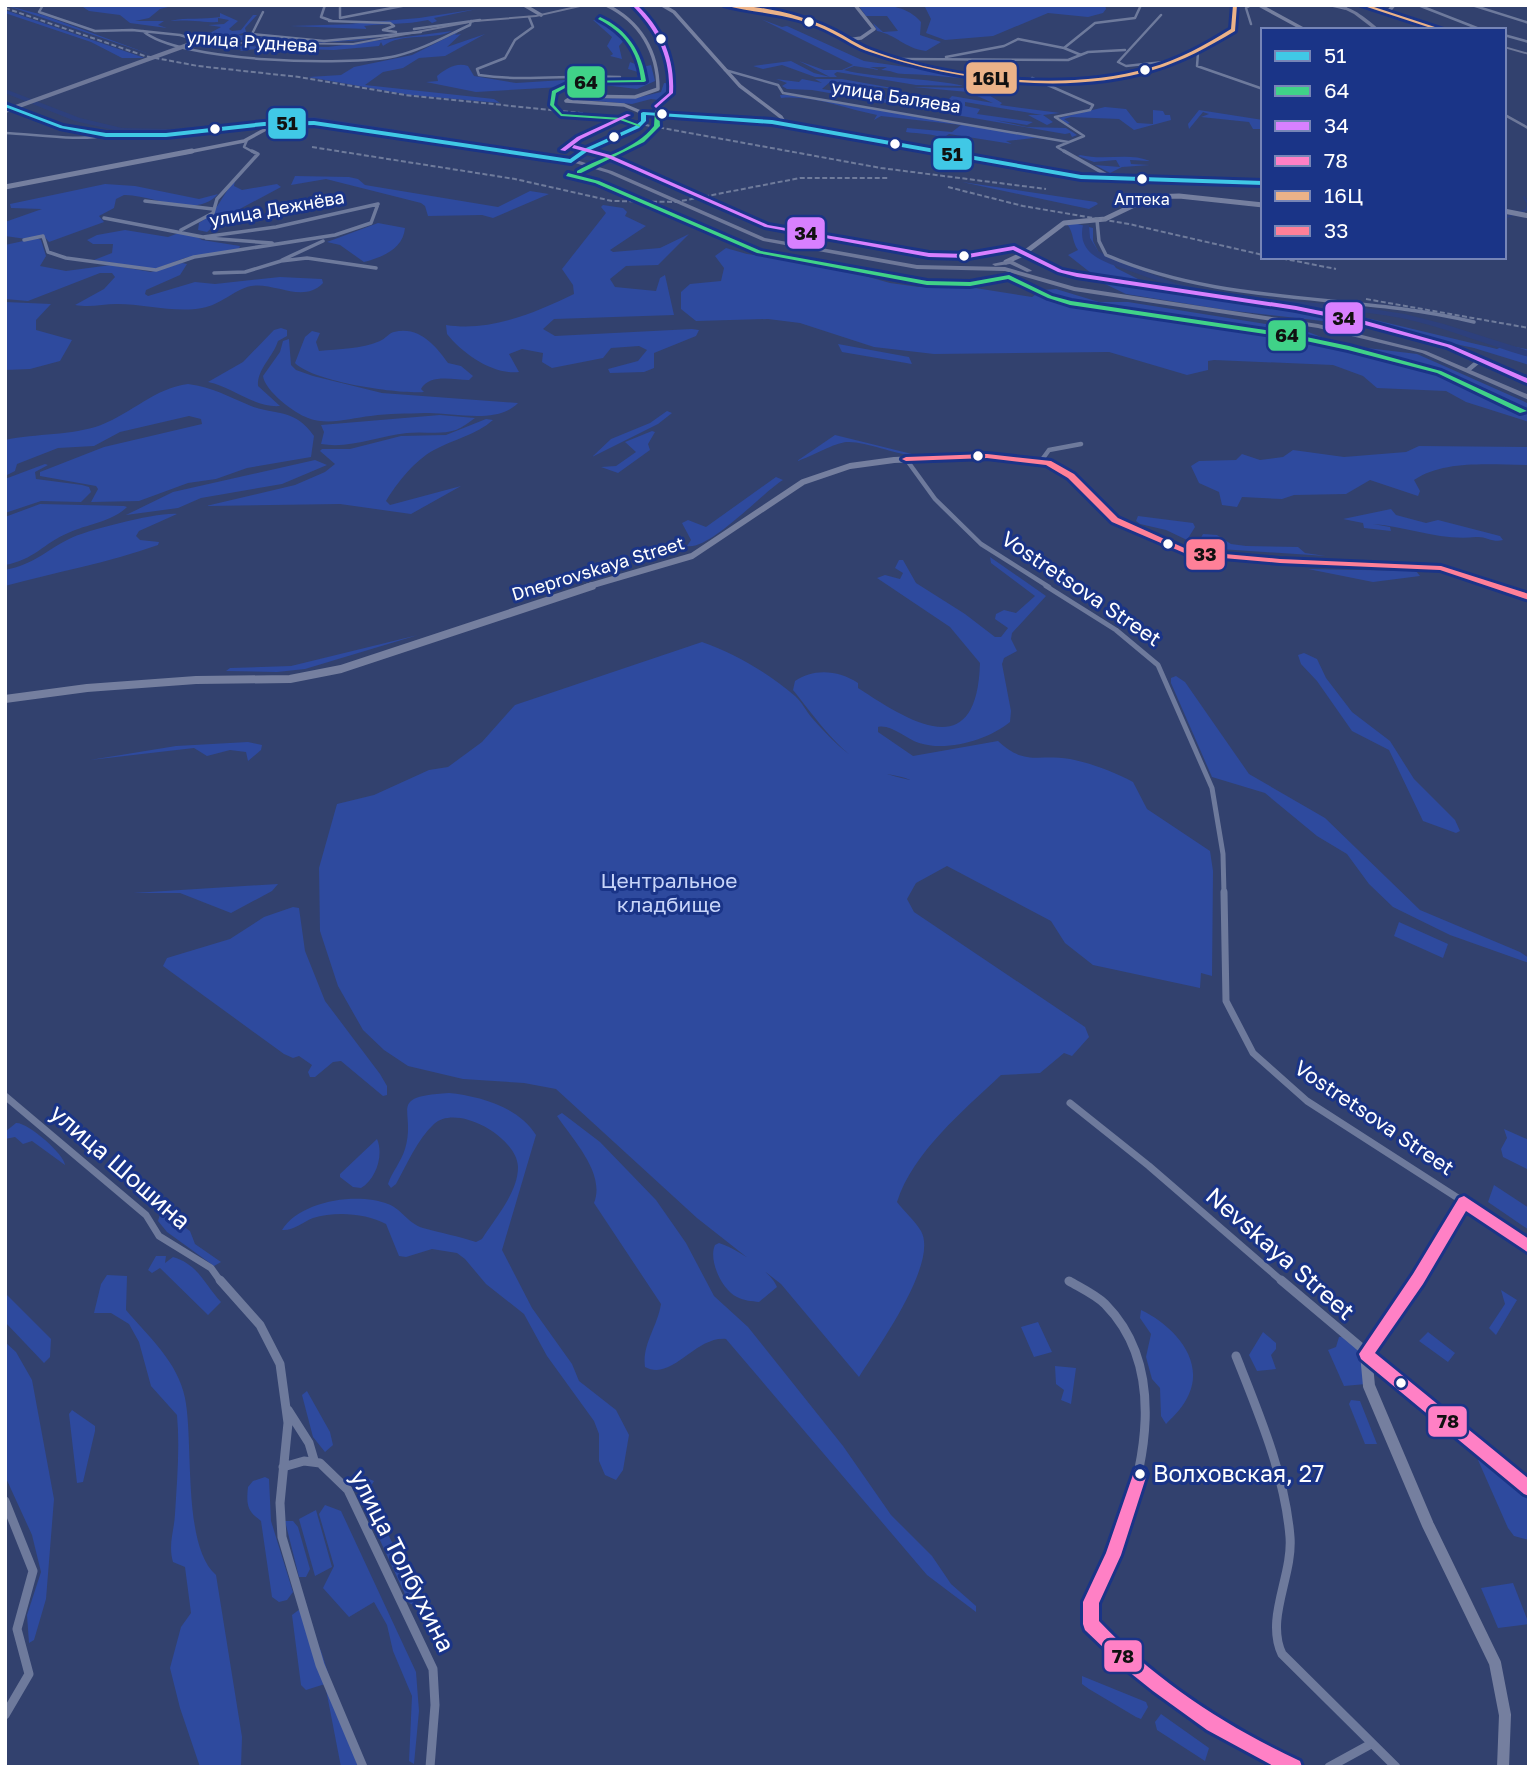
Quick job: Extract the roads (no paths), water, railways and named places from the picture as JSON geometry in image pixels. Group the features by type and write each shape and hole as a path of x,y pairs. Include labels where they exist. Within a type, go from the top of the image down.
{"main road":[{"path":"524,5 541,15"},
{"path":"551,13 576,5"},
{"path":"5,111 196,42 337,45 471,21 529,17 587,5"},
{"path":"606,5 621,8 651,45 658,79 657,90 641,97 577,96 565,101 624,105 643,113 786,125 1053,173 1114,179 1261,183"},
{"path":"662,5 683,22 725,71 786,125"},
{"path":"702,5 731,6"},
{"path":"724,5 782,13 874,52 902,59 980,76 1032,78 1110,76 1198,53 1234,30 1236,5"},
{"path":"848,40 861,38 874,29 855,5"},
{"path":"1259,5 1302,28"},
{"path":"1269,9 1274,5"},
{"path":"1332,5 1345,8"},
{"path":"1338,5 1375,28"},
{"path":"1362,5 1379,11 1391,9 1438,28"},
{"path":"1506,48 1529,54"},
{"path":"5,105 62,127 106,135 166,135 277,124 325,124 571,161 602,169 763,239 917,268 969,270 1017,265 1055,284"},
{"path":"571,161 583,152 637,127 644,121 643,113"},
{"path":"1506,115 1529,129"},
{"path":"5,187 247,140 277,124"},
{"path":"1005,266 1064,223 1112,216 1142,200 1165,195 1261,205"},
{"path":"1506,211 1526,214"},
{"path":"1017,265 1023,254"},
{"path":"1005,266 1055,284 1318,326 1424,352 1529,398"},
{"name":"Dneprovskaya Street","path":"5,699 88,688 196,680 290,679 341,669 570,592 692,556 803,482 850,466 906,459 987,456 1041,461 1071,476 1115,520 1189,553 1280,561 1441,568 1529,597"},
{"path":"1464,1202 1418,1279 1366,1354 1369,1386 1428,1525 1495,1663 1506,1715 1503,1767"},
{"name":"Vostretsova Street","path":"1464,1202 1529,1247"}],"street":[{"name":"улица Руднева","path":"43,5 39,12 95,32 143,31 176,49 214,55 369,60 404,54 471,24 471,21"},
{"path":"326,5 321,17 329,21 347,24 390,23 394,26 383,29 394,32 480,20"},
{"path":"340,5 340,19"},
{"path":"329,21 407,5"},
{"path":"1064,48 1096,22 1131,21 1139,15 1141,5"},
{"path":"1251,5 1246,8 1251,24"},
{"path":"1418,5 1477,28"},
{"path":"1472,5 1529,23"},
{"path":"263,12 252,34 329,41 421,32"},
{"path":"1161,15 1155,26 1125,50 1118,62 1124,65 1172,61"},
{"path":"529,17 533,27 515,40 506,58 477,69 479,75 514,80 578,74 620,77"},
{"path":"143,31 180,35 196,42"},
{"path":"1506,36 1529,42"},
{"path":"952,59 946,55 1003,46 1018,39 1081,54"},
{"path":"902,59 1068,60 1081,54 1125,50"},
{"path":"1198,53 1197,66 1261,88"},
{"name":"улица Баляева","path":"725,71 778,85 783,93 1068,142"},
{"path":"1032,78 1094,106 1055,117 1083,134 1083,138 1057,147 1114,179"},
{"path":"5,133 61,135 85,140 106,135"},
{"path":"181,230 213,213 233,178 258,155 244,148 247,140"},
{"path":"145,201 213,209"},
{"name":"улица Дежнёва","path":"104,218 181,230 203,237 276,228 378,204 371,223 335,236"},
{"path":"1097,220 1099,241 1106,255 1183,282 1247,294 1385,306 1474,322"},
{"path":"24,240 43,236 52,254 150,270 186,259 335,236"},
{"path":"214,273 263,268 335,236"},
{"path":"203,237 242,243 288,243"},
{"path":"281,261 330,259 376,268"},
{"path":"1468,370 1480,360"},
{"path":"1041,461 1049,450 1081,444"},
{"name":"Vostretsova Street","path":"906,459 935,499 981,544 1116,630 1158,665 1212,788 1223,854 1226,1001 1253,1053 1307,1101 1464,1202"},
{"name":"улица Шошина","path":"5,1096 146,1214 159,1236 211,1268 230,1294 260,1325 280,1364 288,1410 280,1503 282,1537 320,1665 363,1767"},
{"name":"Nevskaya Street","path":"1070,1103 1149,1166 1366,1354 1529,1489"},
{"path":"1069,1281 1100,1297 1119,1319 1136,1348 1141,1367 1146,1429 1140,1474 1113,1555 1094,1593 1090,1616 1096,1631 1149,1675 1245,1742 1294,1767"},
{"path":"1237,1356 1256,1405 1288,1515 1290,1561 1275,1642 1282,1654 1396,1767"},
{"name":"улица Шошина","path":"288,1410 309,1443 314,1460"},
{"path":"284,1467 304,1459 314,1460"},
{"name":"улица Толбухина","path":"314,1460 333,1471 348,1490 433,1669 435,1706 430,1767"},
{"path":"5,1501 33,1572 33,1581 18,1618 17,1637 29,1674 5,1715"},
{"path":"1329,1767 1371,1744"}],"waterway":[{"path":"5,91 77,119 122,130 170,132 266,121 314,119 570,157"},
{"path":"582,158 616,163"},
{"path":"1506,217 1526,210 1528,204 1524,197"},
{"path":"1086,227 1089,247 1103,258 1202,293 1262,302 1405,316 1529,354"}],"railway":[{"path":"5,8 145,56 198,66 299,77 405,95 580,113 881,168 1046,189"},
{"path":"312,147 515,179 612,201 676,202 800,178 889,178"},
{"path":"948,187 1023,206 1129,224 1261,255"},
{"path":"1285,259 1336,269"},
{"path":"1366,299 1529,328"}],"place":[{"name":"Аптека","path":"1142,179"},
{"name":"Волховская, 27","path":"1140,1474"}],"park label":[{"name":"Центральное кладбище","path":"669,893"}]}
